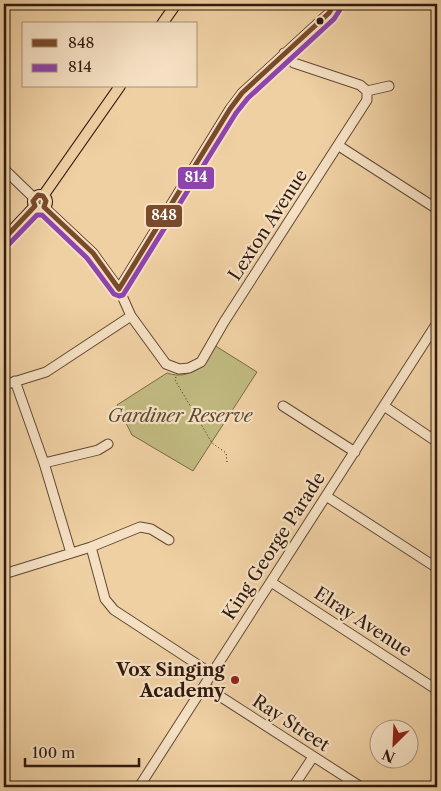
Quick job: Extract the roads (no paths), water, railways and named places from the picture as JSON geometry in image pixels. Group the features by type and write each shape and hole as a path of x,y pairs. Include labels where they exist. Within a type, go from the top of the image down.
{"main road":[{"path":"163,22 176,4"},
{"path":"4,239 39,202 79,148 119,88"}],"street":[{"path":"119,289 230,109 242,93 328,12 334,4"},
{"path":"284,53 294,63 360,85 367,91 389,86"},
{"name":"Lexton Avenue","path":"131,316 166,364 179,369 189,368 201,362 224,322 339,146 367,100 367,91"},
{"path":"339,146 437,210"},
{"path":"4,169 93,253 119,289 131,316 46,372 4,385"},
{"name":"King George Parade","path":"139,787 437,323"},
{"path":"15,381 44,463 71,553"},
{"path":"283,406 355,452"},
{"path":"384,406 437,442"},
{"path":"44,463 98,450 108,444"},
{"path":"326,496 437,568"},
{"path":"4,574 91,547 140,527 151,529 169,540"},
{"path":"91,547 105,599 114,610 212,674"},
{"name":"Elray Avenue","path":"271,582 437,690"},
{"name":"Ray Street","path":"204,686 361,787"},
{"path":"293,787 313,756"}],"place":[{"name":"Vox Singing Academy","path":"235,680"}],"park label":[{"name":"Gardiner Reserve","path":"180,416"}]}
